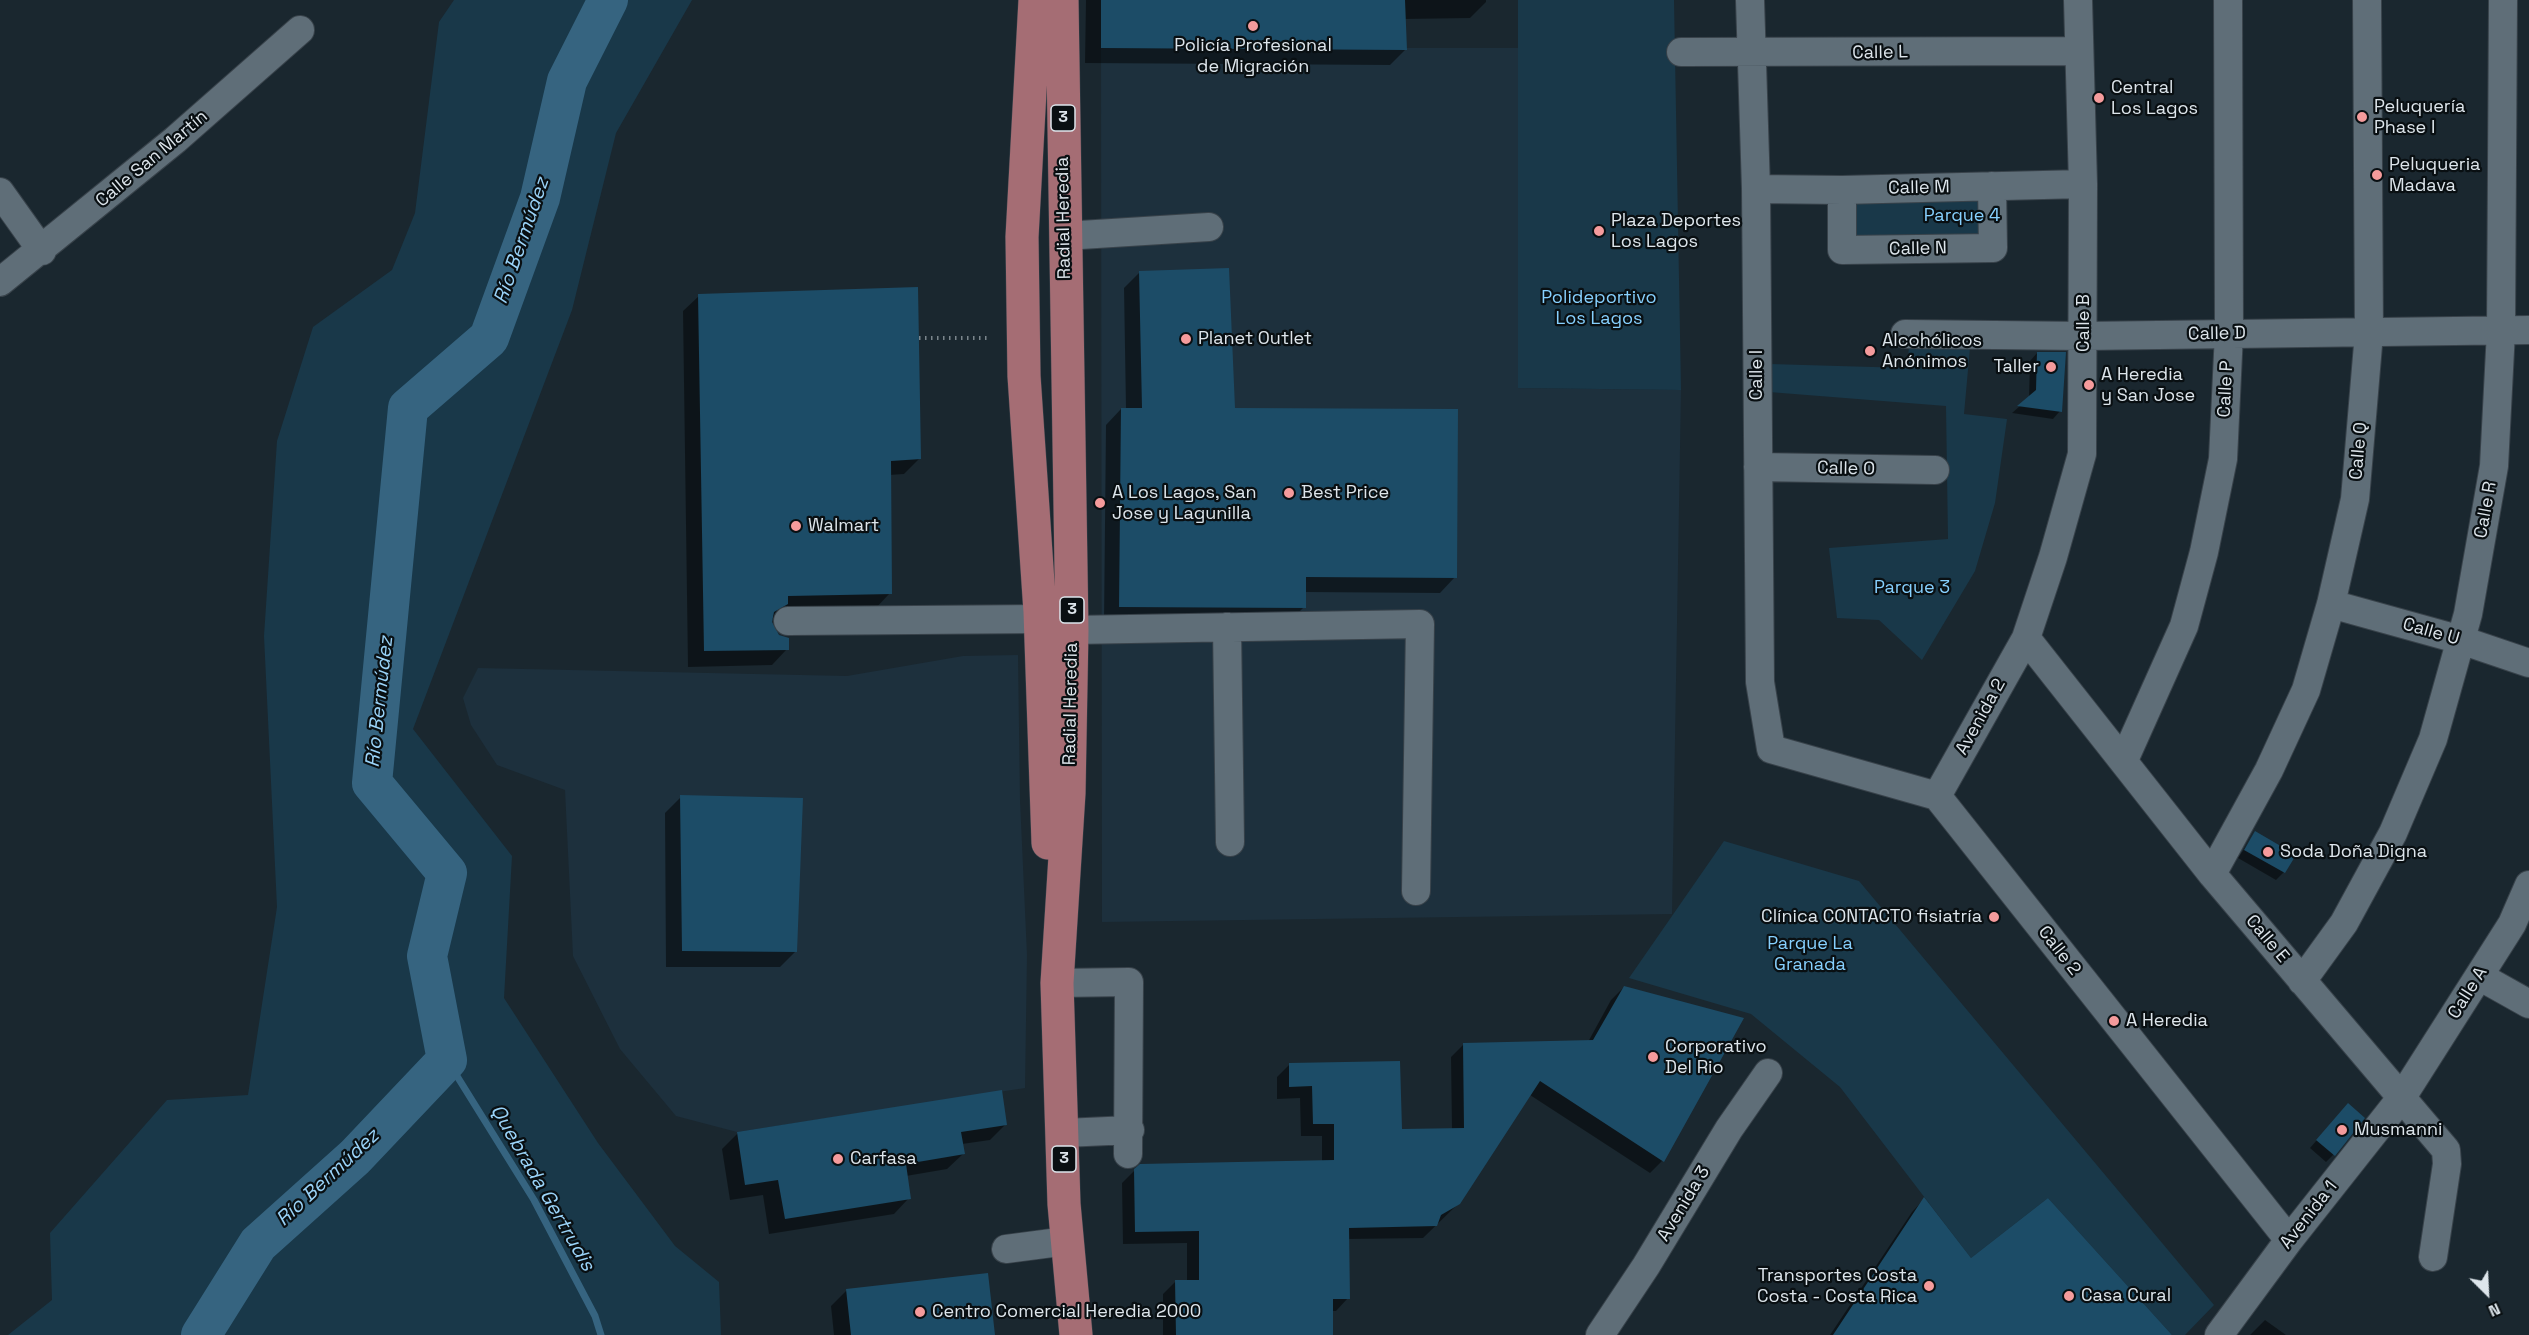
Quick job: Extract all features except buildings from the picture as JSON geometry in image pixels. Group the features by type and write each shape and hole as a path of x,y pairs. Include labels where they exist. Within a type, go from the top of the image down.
{"main road":[{"path":"1035,0 1022,245 1024,376 1040,619 1045,785 1057,983"},
{"path":"1022,245 1032,237 1045,206 1048,0"},
{"name":"Radial Heredia","path":"1062,0 1072,630 1069,793 1057,983 1067,1241 1076,1335"},
{"path":"1022,245 1038,255 1044,275 1046,447 1054,535 1072,630"}],"street":[{"name":"Calle I","path":"1750,0 1756,189 1760,682 1771,749 1937,796"},
{"name":"Calle B","path":"2026,638 2054,557 2082,454 2083,184 2079,0"},
{"name":"Calle P","path":"2124,760 2184,626 2204,552 2223,459 2229,333 2228,0"},
{"name":"Calle Q","path":"2212,874 2270,770 2306,690 2331,604 2355,500 2369,333 2367,0"},
{"name":"Calle R","path":"2302,981 2344,923 2393,833 2433,739 2468,614 2494,466 2501,331 2503,0"},
{"name":"Calle San Martín","path":"0,282 42,251 176,141 300,30"},
{"name":"Calle L","path":"1681,52 1751,54 2079,51"},
{"name":"Calle M","path":"1756,189 1842,190 2083,184"},
{"name":"Calle N","path":"1842,190 1842,250 1993,248 1992,186"},
{"path":"0,192 42,251"},
{"path":"1064,236 1209,227"},
{"name":"Calle D","path":"1905,334 2084,336 2529,330"},
{"name":"Calle O","path":"1758,467 1935,470"},
{"name":"Calle U","path":"2331,604 2461,640 2529,663"},
{"path":"788,621 1040,619"},
{"path":"1072,630 1420,624 1416,891"},
{"path":"1227,627 1230,842"},
{"name":"Calle E","path":"2026,638 2212,874 2446,1149 2447,1164 2433,1257"},
{"name":"Avenida 2","path":"1937,796 2026,638"},
{"name":"Calle 2","path":"1937,796 2289,1240"},
{"name":"Calle A","path":"2402,1097 2512,924 2529,885"},
{"path":"2479,976 2529,1004"},
{"path":"1057,983 1129,982 1129,1142 1064,1133"},
{"name":"Avenida 3","path":"1600,1335 1646,1266 1729,1129 1768,1073"},
{"name":"Avenida 1","path":"2219,1335 2289,1240 2402,1097"},
{"path":"1006,1249 1067,1241"}],"path":[{"path":"919,338 989,338"}],"shaded area":[{"path":"1101,48 1519,48 1518,388 1681,390 1672,914 1102,922"},
{"path":"1018,655 1020,800 1027,955 1025,1088 737,1132 676,1116 620,1049 573,956 565,790 497,765 471,725 463,698 478,668 847,676 963,656"}],"green space":[{"path":"454,0 692,0 616,133 572,310 413,729 512,856 504,998 598,1143 675,1246 719,1282 721,1335 8,1335 52,1300 50,1233 167,1100 248,1095 277,907 264,636 277,441 313,327 392,270 415,213 439,22"},
{"name":"Polideportivo Los Lagos","path":"1518,0 1674,0 1681,390 1518,388"},
{"name":"Parque 4","path":"1992,186 1990,244 1849,241 1848,191"},
{"name":"Parque 3","path":"1909,347 1970,348 1964,414 2007,419 1995,503 1975,571 1922,660 1879,620 1837,618 1829,548 1948,539 1946,406 1769,392 1770,364 1907,368"},
{"name":"Parque La Granada","path":"1724,841 1859,881 2214,1305 2185,1335 2172,1335 2048,1198 1971,1258 1840,1087 1751,1014 1629,978"}],"waterway":[{"name":"Río Bermúdez","path":"201,1335 258,1244 355,1157 447,1060 427,956 447,873 372,783 408,408 489,338 540,198 567,81 608,0"},
{"name":"Quebrada Gertrudis","path":"447,1060 534,1200 595,1316 601,1335"}],"place":[{"name":"Policía Profesional de Migración","path":"1253,26"},
{"name":"Central Los Lagos","path":"2099,98"},
{"name":"Peluquería Phase I","path":"2362,117"},
{"name":"Peluqueria Madava","path":"2377,175"},
{"name":"Plaza Deportes Los Lagos","path":"1599,231"},
{"name":"Planet Outlet","path":"1186,339"},
{"name":"Alcohólicos Anónimos","path":"1870,351"},
{"name":"Taller","path":"2051,367"},
{"name":"A Heredia y San Jose","path":"2089,385"},
{"name":"Best Price","path":"1289,493"},
{"name":"A Los Lagos, San Jose y Lagunilla","path":"1100,503"},
{"name":"Walmart","path":"796,526"},
{"name":"Soda Doña Digna","path":"2268,852"},
{"name":"Clínica CONTACTO fisiatría","path":"1994,917"},
{"name":"A Heredia","path":"2114,1021"},
{"name":"Corporativo Del Rio","path":"1653,1057"},
{"name":"Musmanni","path":"2342,1130"},
{"name":"Carfasa","path":"838,1159"},
{"name":"Transportes Costa Costa - Costa Rica","path":"1929,1286"},
{"name":"Casa Cural","path":"2069,1296"},
{"name":"Centro Comercial Heredia 2000","path":"920,1312"}]}
